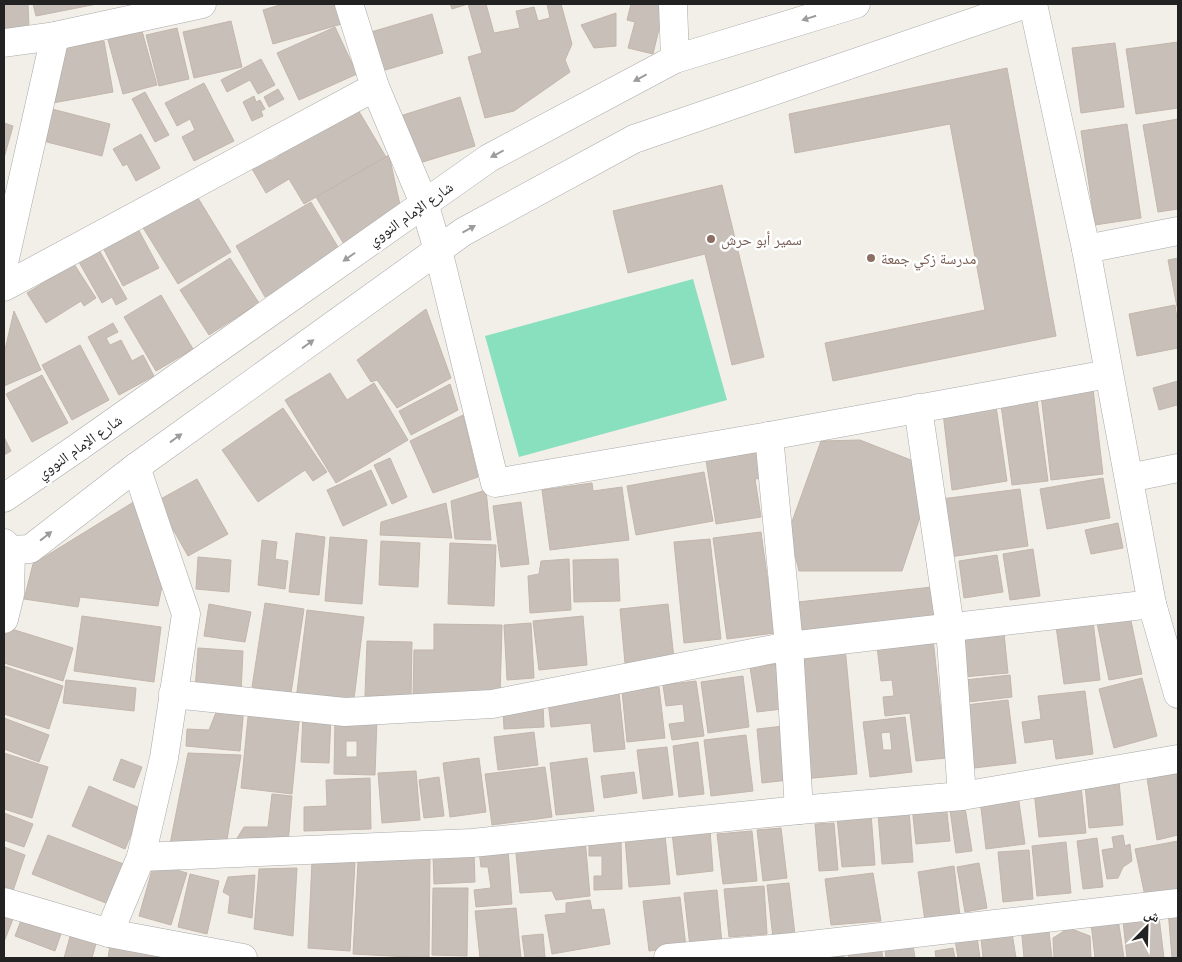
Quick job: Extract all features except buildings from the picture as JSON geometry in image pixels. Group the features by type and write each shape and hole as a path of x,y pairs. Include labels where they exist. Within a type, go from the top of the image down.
{"street":[{"path":"4,43 55,36 202,4"},
{"path":"349,4 375,87 424,203 438,250 494,483 769,436 1108,374"},
{"path":"673,4 675,60"},
{"name":"شارع الإمام النووي","path":"4,498 490,158 675,60 856,4"},
{"path":"4,619 10,594 8,546 30,549 136,467 463,232 634,139 1026,4"},
{"path":"1033,4 1086,249 1152,604 1178,694"},
{"path":"4,263 55,36"},
{"path":"4,287 375,87"},
{"path":"1086,249 1178,231"},
{"path":"918,408 950,627 962,796"},
{"path":"769,436 789,646 800,810"},
{"path":"109,933 141,857 164,758 186,614 136,467"},
{"path":"1129,478 1178,468"},
{"path":"173,694 345,712 492,704 789,646 1152,604"},
{"path":"141,857 472,843 800,810 962,796 1178,759"},
{"path":"4,902 109,933 243,958"},
{"path":"668,958 794,952 1178,903"}],"green space":[{"path":"693,279 727,400 519,457 485,336"}],"place":[{"name":"سمير أبو حرش","path":"711,239"},
{"name":"مدرسة زكي جمعة","path":"871,258"}]}
